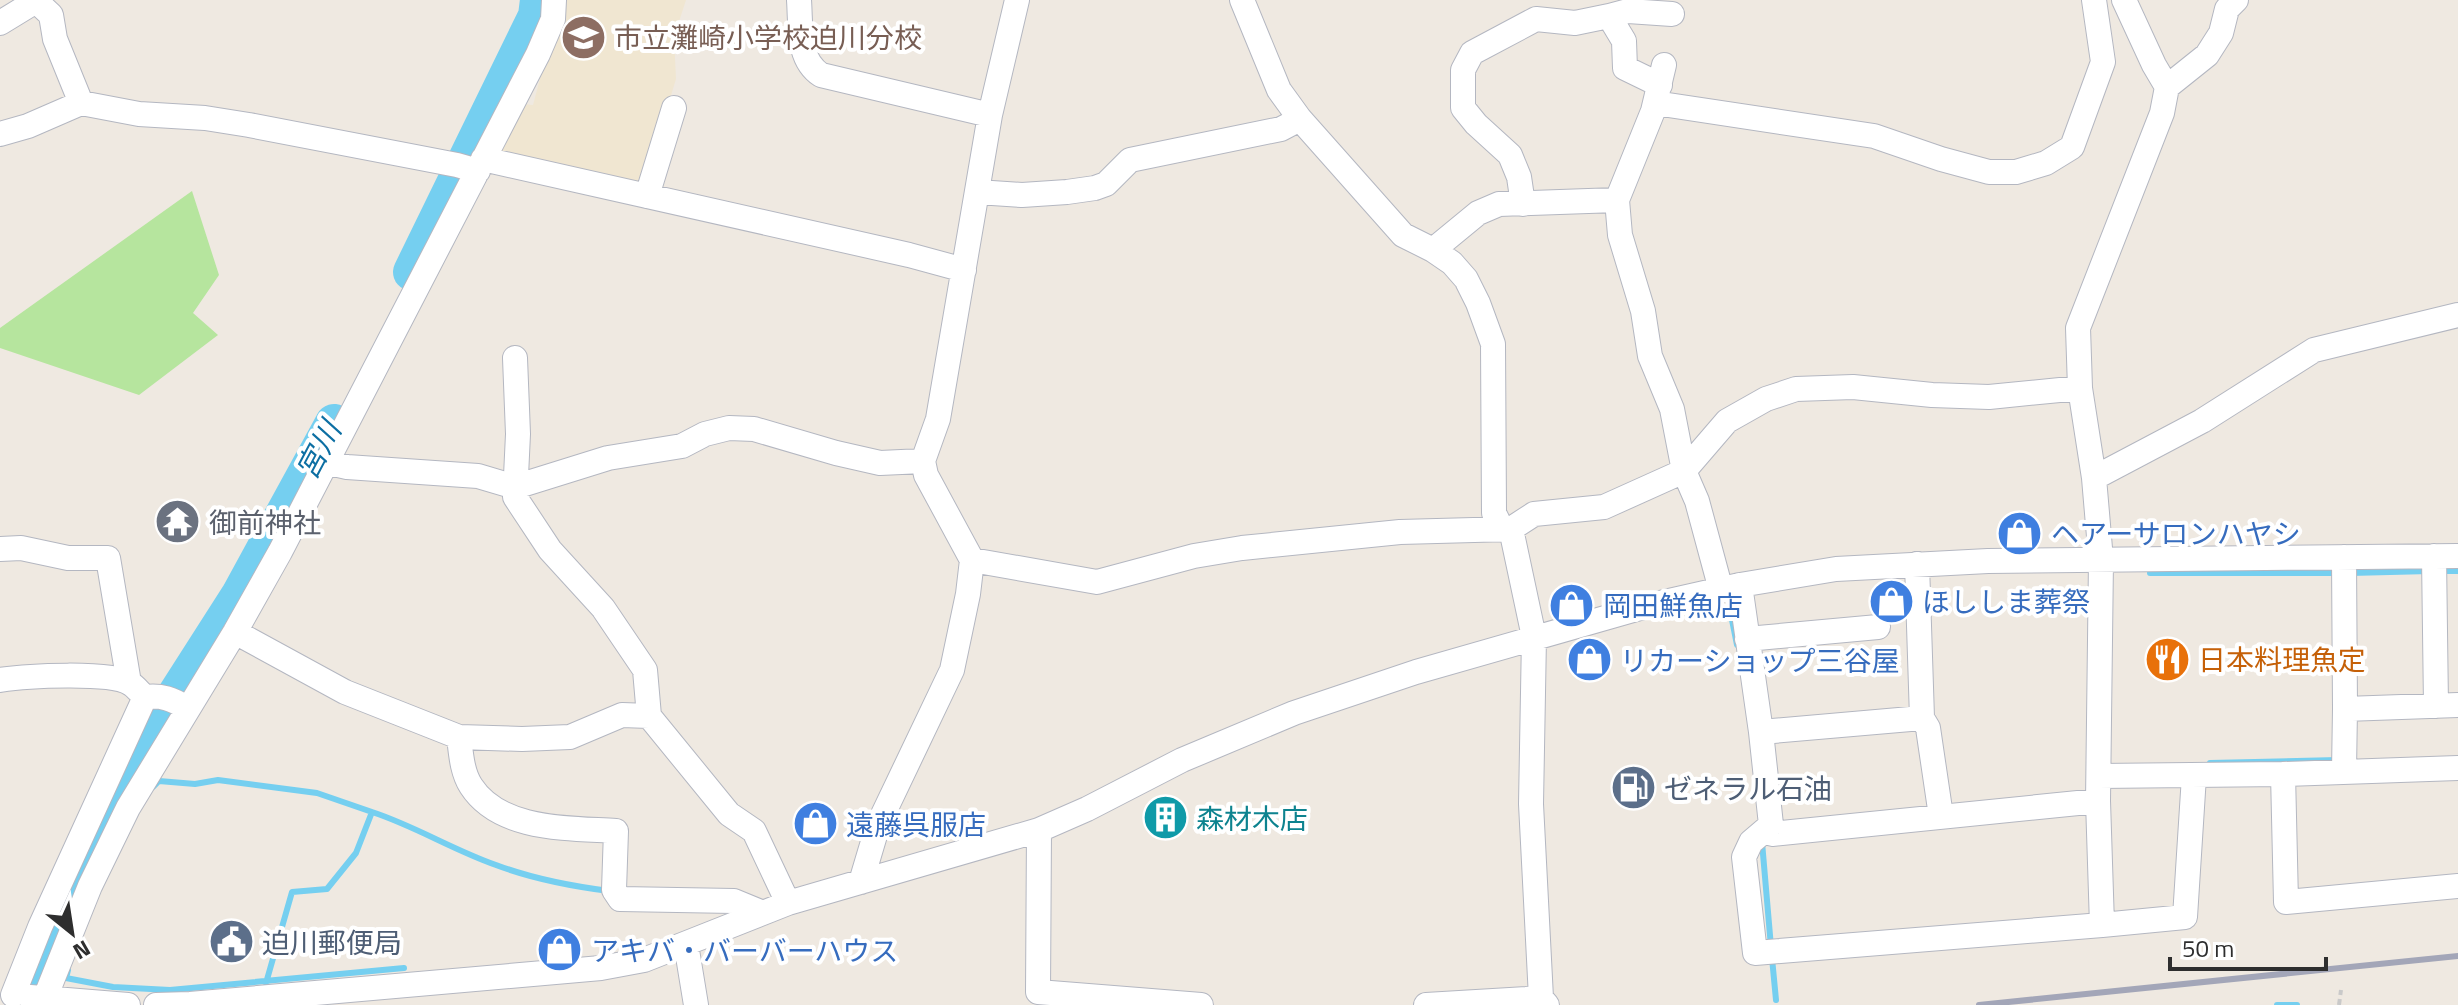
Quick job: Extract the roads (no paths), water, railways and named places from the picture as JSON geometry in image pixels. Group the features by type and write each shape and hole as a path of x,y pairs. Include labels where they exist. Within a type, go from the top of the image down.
{"street":[{"path":"128,1005 71,1003 7,995 40,927 163,698 235,632 280,552 473,166 538,54 553,19 554,0"},
{"path":"799,0 803,54 811,69 821,75 990,115"},
{"path":"861,882 878,825 952,670 968,594 972,560 926,475 923,461 938,419 990,115 1017,0"},
{"path":"1242,0 1279,90 1300,119 1403,235 1452,263 1466,279 1482,311 1493,344 1494,513 1506,529 1534,637 1531,804 1544,1002 1426,1005"},
{"path":"1609,16 1624,41 1625,68 1660,85 1874,136 1989,172 2016,172 2046,163 2072,147 2103,62 2094,0"},
{"path":"2124,0 2167,87"},
{"path":"2102,925 2098,801 2101,560 2094,478 2080,388 2078,328 2162,113 2167,87 2207,55 2221,33 2227,9 2236,0"},
{"path":"0,23 36,1 51,15 55,39 81,103"},
{"path":"1523,204 1519,177 1510,155 1463,108 1463,70 1472,53 1536,19 1575,23 1628,11 1672,14"},
{"path":"1660,85 1617,200 1620,235 1643,311 1650,356 1672,409 1684,471 1747,639 1761,732 1764,831 1744,857 1755,953 2185,917 2194,776"},
{"path":"0,134 28,126 81,103 139,114 205,118 647,196 964,270"},
{"path":"647,196 674,108"},
{"path":"977,192 1022,195 1095,188 1106,184 1130,160 1281,129 1300,119"},
{"path":"1433,250 1478,213 1499,204 1617,200"},
{"path":"2094,478 2202,421 2314,350 2458,315"},
{"path":"515,358 518,434 515,497 550,550 603,608 645,670 649,716 729,814 754,831 788,903"},
{"path":"972,560 1097,582 1194,556 1242,548 1400,532 1506,529 1534,514 1604,507 1684,471 1727,421 1766,399 1796,389 1853,387 1989,397 2080,388"},
{"path":"325,462 347,467 478,476 515,487 608,458 682,446 705,434 729,428 754,429 880,463 923,461"},
{"path":"0,549 21,548 68,558 108,558 163,698 128,808 90,886 45,998"},
{"path":"156,1005 601,968 644,960 788,903 1039,830 1182,760 1294,713 1416,672 1647,606 1836,569 1988,561 2101,560 2344,568 2440,564 2447,706 2345,709"},
{"path":"1917,564 1922,718 1928,728 1941,816"},
{"path":"2344,568 2344,763"},
{"path":"1747,639 1878,627"},
{"path":"235,632 345,692 459,737 570,737 622,715 649,716"},
{"path":"0,680 21,676 68,675 163,698"},
{"path":"1761,732 1922,718"},
{"path":"459,737 464,768 471,786 488,805 512,817 549,826 616,831 614,890 620,899 734,901 763,913"},
{"path":"2099,776 2283,774 2344,763 2458,768"},
{"path":"2283,774 2286,902 2458,886"},
{"path":"1764,831 1772,834 2098,801"},
{"path":"1039,830 1038,999 1201,1005"},
{"path":"686,944 696,1005"}],"waterway":[{"name":"宮川","path":"412,272 537,16 539,0"},
{"name":"宮川","path":"36,977 115,799 169,706 240,595 334,423"},
{"path":"2350,573 2430,571"},
{"path":"2442,571 2458,571"},
{"path":"2150,573 2338,573"},
{"path":"1729,605 1737,645"},
{"path":"2210,763 2338,760"},
{"path":"153,787 159,781 195,784 218,780 317,793 372,812 356,853 327,889 292,892 266,983"},
{"path":"372,812 510,870 609,891"},
{"path":"1762,842 1771,947"},
{"path":"1772,958 1776,1000"},
{"path":"68,970 66,978 113,987 170,990 404,968"},
{"path":"2277,1005 2297,1005"}],"railway":[{"path":"1979,1005 2458,956"}],"place":[{"name":"市立灘崎小学校迫川分校","path":"583,37"},
{"name":"御前神社","path":"178,522"},
{"name":"ヘアーサロンハヤシ","path":"2020,533"},
{"name":"ほししま葬祭","path":"1891,601"},
{"name":"岡田鮮魚店","path":"1572,605"},
{"name":"日本料理魚定","path":"2167,659"},
{"name":"リカーショップ三谷屋","path":"1589,660"},
{"name":"ゼネラル石油","path":"1633,788"},
{"name":"森材木店","path":"1165,818"},
{"name":"遠藤呉服店","path":"815,824"},
{"name":"迫川郵便局","path":"231,942"},
{"name":"アキバ・バーバーハウス","path":"560,950"}]}
